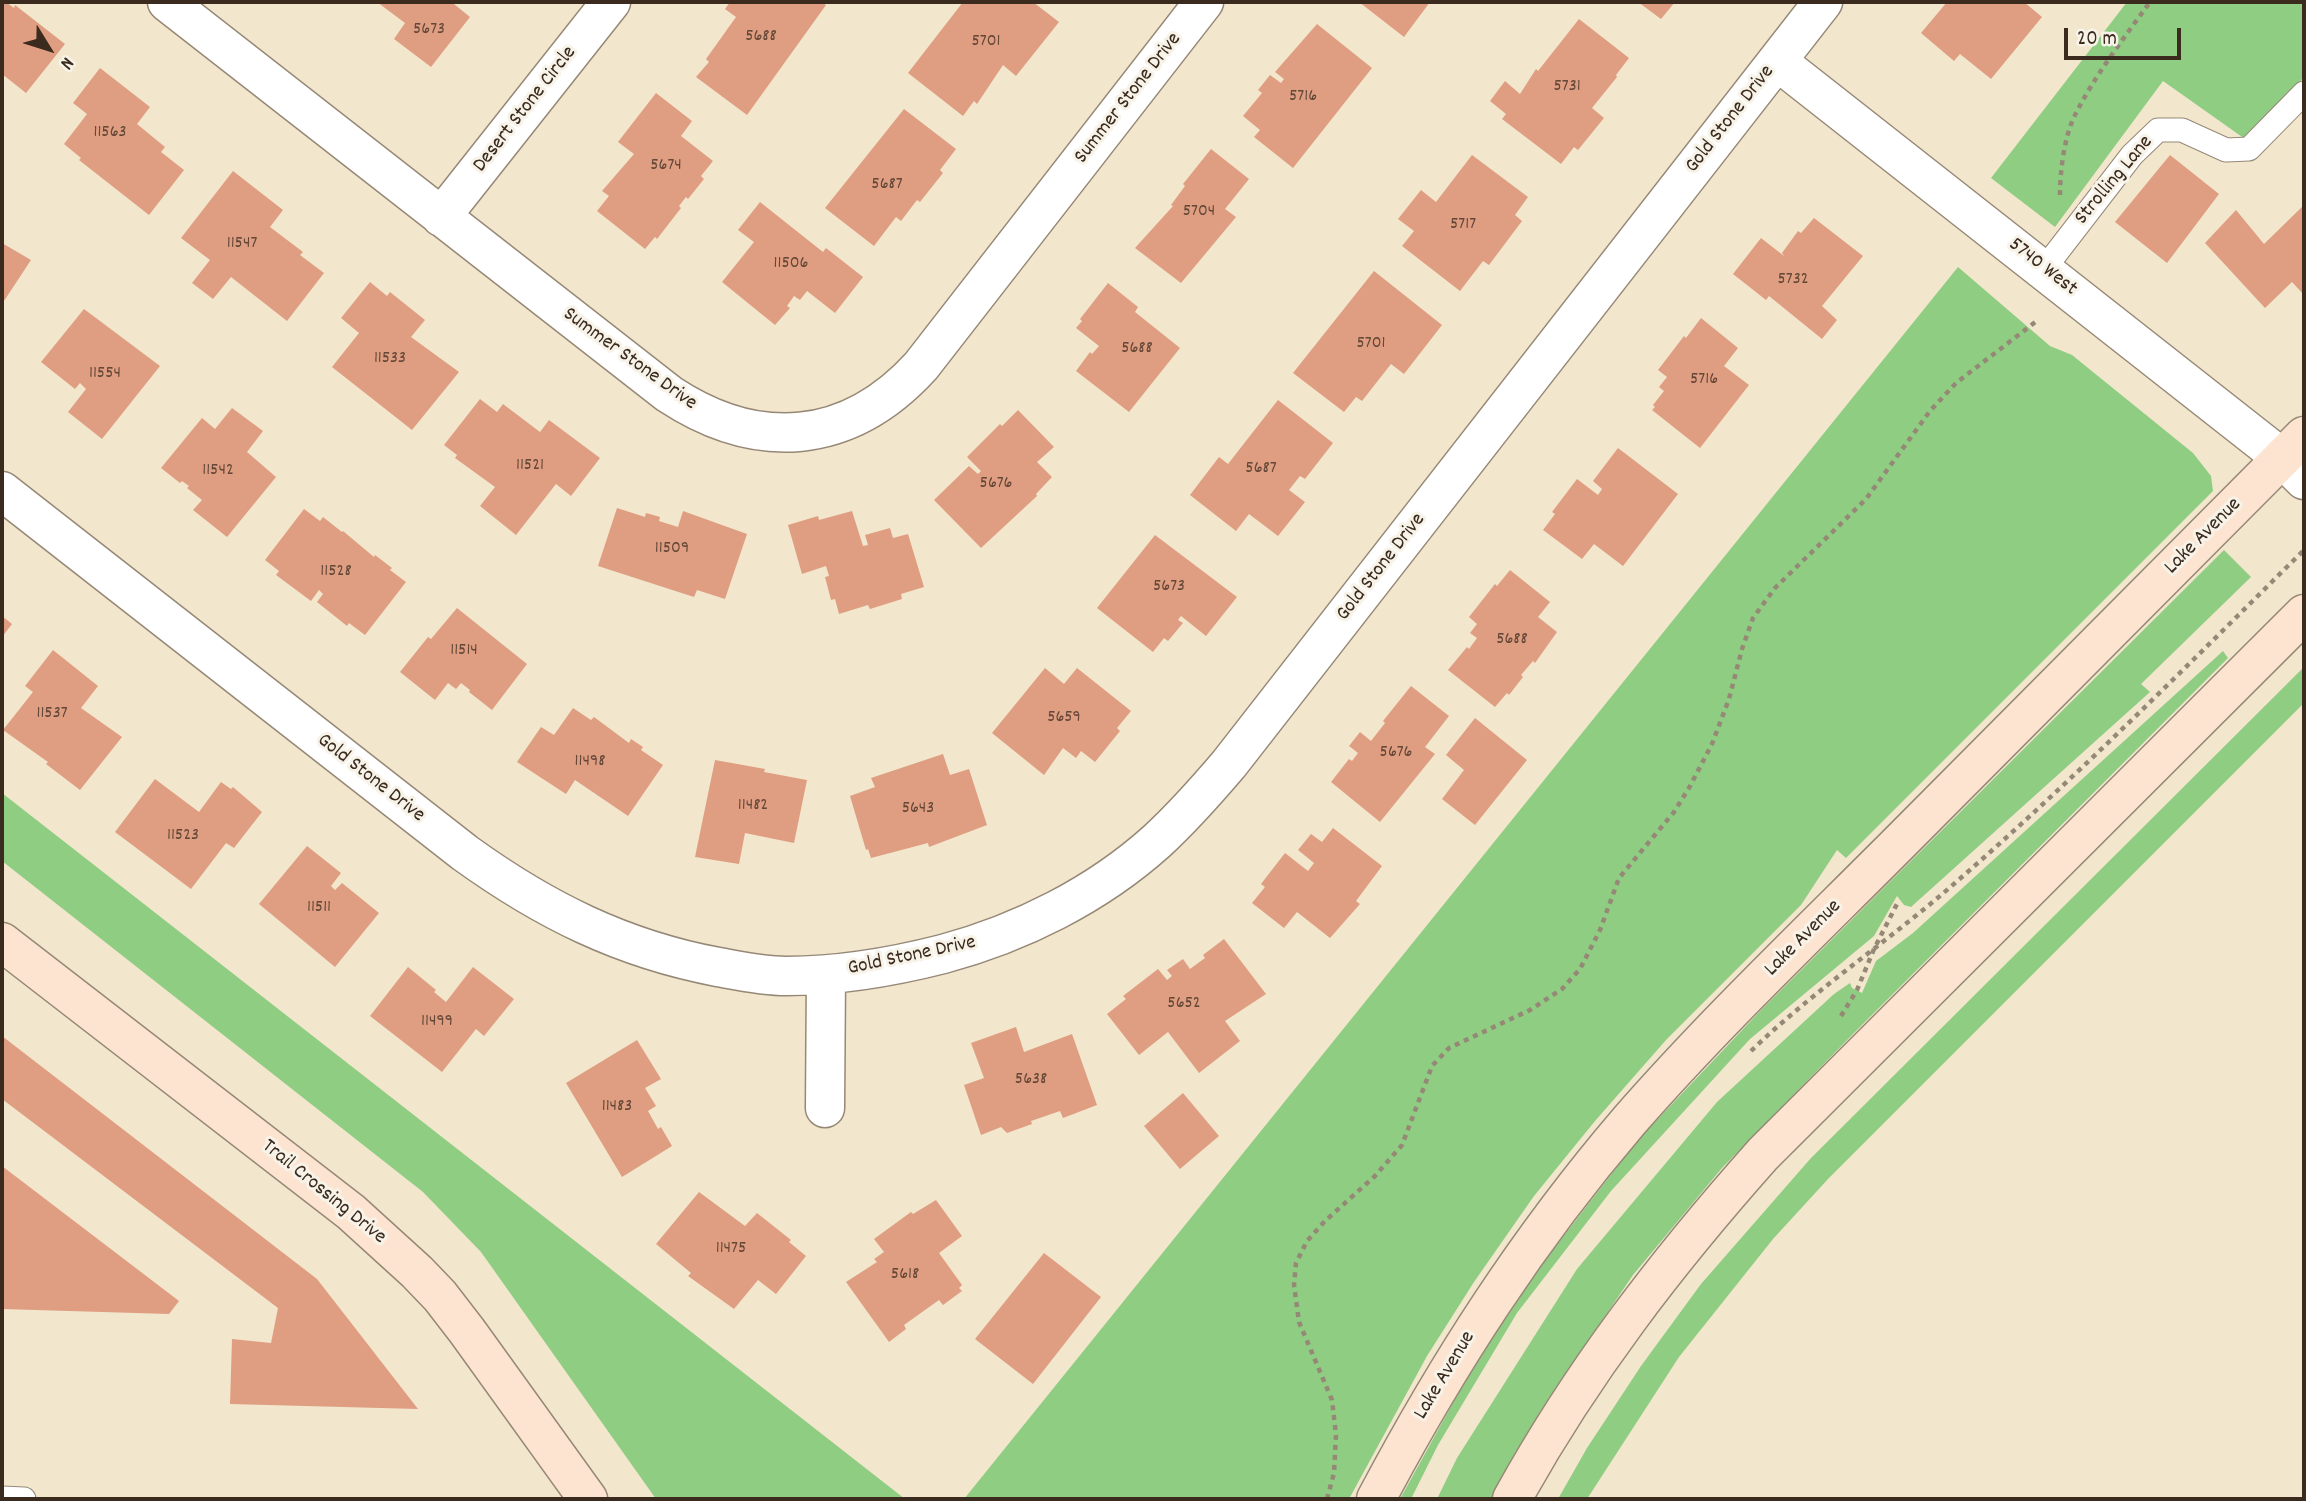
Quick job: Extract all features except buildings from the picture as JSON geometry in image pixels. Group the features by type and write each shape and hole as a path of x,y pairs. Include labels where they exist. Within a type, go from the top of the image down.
{"street":[{"name":"Summer Stone Drive","path":"167,2 669,394 694,411 722,423 760,431 808,431 837,425 883,402 903,386 1204,2"},
{"name":"Desert Stone Circle","path":"441,218 611,2"},
{"name":"Gold Stone Drive","path":"2,491 465,853 509,885 556,912 604,934 651,951 740,971 783,976 826,975 923,959 972,946 1020,928 1104,881 1156,842 1194,804 1229,764 1824,2"},
{"name":"5740 West","path":"1777,61 2043,269 2297,458"},
{"name":"Lake Avenue","path":"1376,1499 1432,1396 1501,1287 1588,1171 1629,1122 1749,994 2297,458"},
{"path":"1512,1499 1561,1416 1607,1346 1693,1233 1763,1154 2304,614"},
{"name":"Trail Crossing Drive","path":"2,942 351,1212 417,1272 467,1331 586,1499"},
{"name":"Gold Stone Drive","path":"825,1108 826,975"}],"lane":[{"name":"Strolling Lane","path":"2043,269 2132,155 2158,130 2182,130 2226,150 2249,149 2304,93"},
{"path":"2,1498 24,1499"}],"path":[{"path":"2059,200 2060,171 2074,117 2122,40 2150,2"},
{"path":"1328,1499 1334,1473 1336,1435 1332,1400 1299,1322 1294,1285 1296,1263 1307,1241 1375,1176 1402,1145 1432,1066 1449,1048 1530,1010 1562,989 1580,969 1600,930 1619,878 1674,812 1712,744 1729,699 1753,618 1775,588 1866,499 1930,411 1956,383 2038,320"},
{"path":"1750,1052 1806,1003 1962,877 2078,772 2304,550"},
{"path":"1838,1021 1857,990 1874,949 1901,898"}],"green space":[{"path":"2127,2 2304,2 2304,77 2245,139 2163,81 2055,227 1991,178"},
{"path":"1958,267 2050,346 2072,355 2193,453 2211,476 2213,491 1846,858 1837,850 1801,905 1666,1040 1595,1121 1534,1196 1474,1282 1427,1356 1349,1499 964,1499"},
{"path":"2224,550 2251,577 2141,684 2150,692 1911,907 1904,905 1897,896 1874,936 1750,1039 1611,1191 1517,1313 1438,1445 1411,1499 1400,1499 1475,1363 1549,1255 1637,1141 1764,1007"},
{"path":"2223,651 2228,658 1722,1168 1633,1275 1540,1412 1494,1499 1437,1499 1457,1458 1577,1269 1717,1102 1834,994 1850,983 1852,988 1862,993 1876,961 1913,933"},
{"path":"2304,667 2304,703 1828,1179 1773,1239 1679,1357 1587,1499 1558,1499 1587,1448 1641,1366 1701,1284 1811,1158"},
{"path":"2,793 905,1499 656,1499 481,1252 423,1192 2,861"}]}
